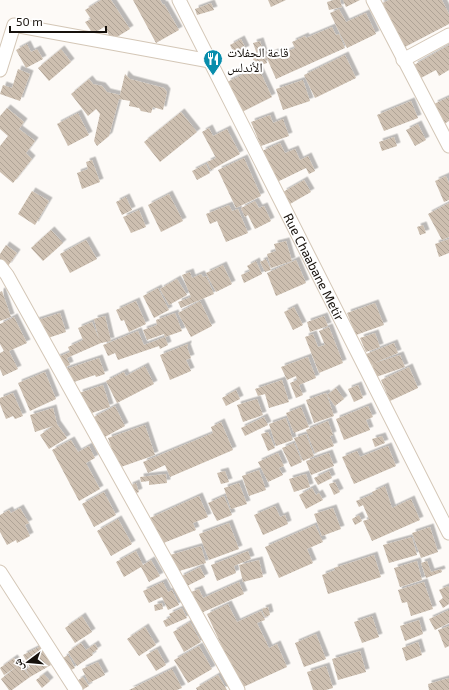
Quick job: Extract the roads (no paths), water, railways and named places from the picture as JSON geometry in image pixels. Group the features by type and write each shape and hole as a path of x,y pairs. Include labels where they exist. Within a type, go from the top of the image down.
{"street":[{"name":"Rue Chaabane Metir","path":"179,0 449,533"},
{"path":"378,1 403,60 449,146"},
{"path":"0,70 14,25 210,61"},
{"path":"403,60 449,35"},
{"path":"0,266 7,275 238,690"},
{"path":"0,572 76,690"}],"place":[{"name":"قاعة الحفلات الأندلس","path":"213,76"}]}
